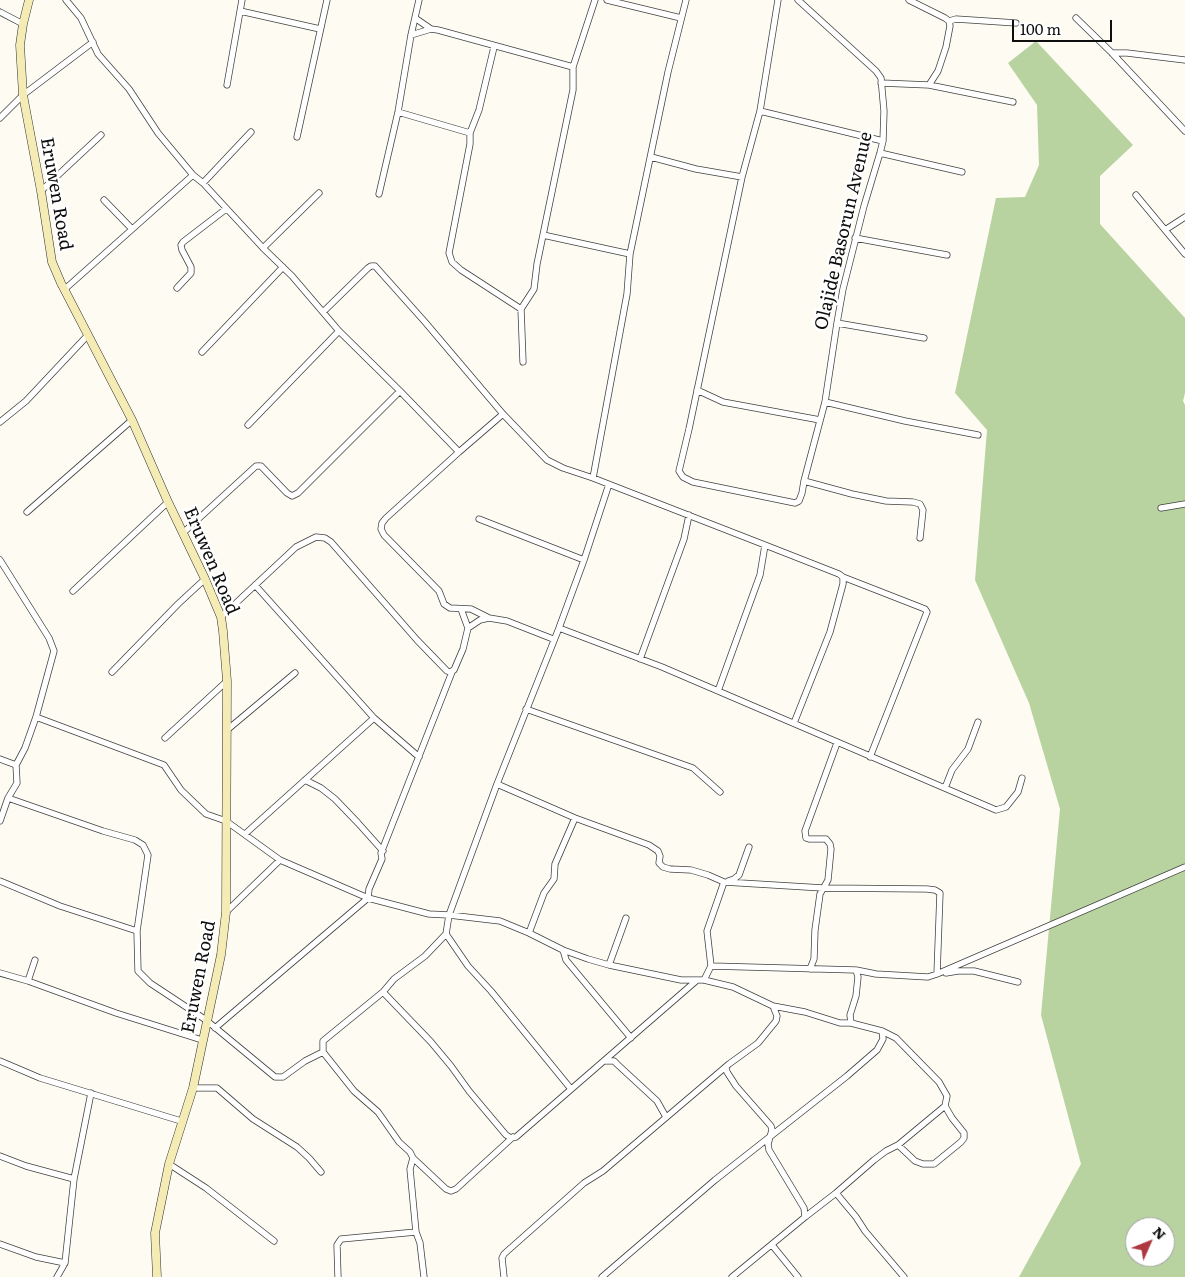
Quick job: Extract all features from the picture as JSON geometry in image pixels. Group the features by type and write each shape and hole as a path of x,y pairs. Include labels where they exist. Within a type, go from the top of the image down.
{"street":[{"name":"Eruwen Road","path":"29,0 20,44 23,94 52,262 132,420 168,502 206,579 221,617 227,681 226,912 221,955 192,1088 169,1164 155,1233 157,1277"},
{"path":"66,0 80,18 98,54 129,89 158,133 193,175 292,276 339,331 458,452"},
{"path":"227,85 242,0"},
{"path":"297,137 327,0"},
{"path":"379,194 398,112 410,34 419,0"},
{"path":"523,362 521,309 534,289 537,264 573,90 573,67 595,0"},
{"path":"608,0 681,18"},
{"path":"593,478 627,294 630,254 668,72 686,0"},
{"path":"778,0 760,111 742,177 697,390 723,402 820,420"},
{"name":"Olajide Basorun Avenue","path":"697,390 690,429 680,464 679,471 683,477 693,482 795,503 799,501 825,402 836,323 856,238 883,141 884,111 880,78 876,71 798,0"},
{"path":"909,0 949,21 950,26 946,47 938,71 929,85"},
{"path":"240,11 320,30"},
{"path":"0,12 23,24"},
{"path":"415,18 431,29 573,67"},
{"path":"1076,18 1112,53 1185,131"},
{"path":"949,21 956,19 1016,23"},
{"path":"410,34 431,29"},
{"path":"0,118 23,94 93,42"},
{"path":"494,47 479,110 470,132 470,144 449,254 452,262 461,270 521,309"},
{"path":"1112,53 1135,53 1185,60"},
{"path":"881,83 929,85 1013,102"},
{"path":"760,111 883,141"},
{"path":"398,112 470,132"},
{"path":"202,183 251,132"},
{"path":"41,191 101,135"},
{"path":"880,153 962,172"},
{"path":"651,157 696,169 742,177"},
{"path":"64,289 193,175"},
{"path":"263,248 319,193"},
{"path":"1136,195 1185,254"},
{"path":"104,200 132,229"},
{"path":"177,288 192,273 181,246 183,242 226,208"},
{"path":"1165,230 1185,217"},
{"path":"544,235 630,254"},
{"path":"856,238 947,256"},
{"path":"323,312 368,268 375,266 503,414 548,460 564,468 689,515 925,609 927,612 870,757"},
{"path":"202,352 282,267"},
{"path":"836,323 924,338"},
{"path":"248,425 339,331"},
{"path":"0,422 26,401 88,335"},
{"path":"184,532 256,466 261,466 287,493 292,496 298,493 400,391"},
{"path":"825,402 978,435"},
{"path":"503,414 386,518 382,523 381,529 384,535 439,591 444,604 450,608 472,609 489,618 507,621 553,639"},
{"path":"27,512 132,420"},
{"path":"804,480 852,494 886,501 920,504 923,510 920,538"},
{"path":"609,484 559,628 553,639 497,784 449,915 446,934 425,956 394,979 383,992 326,1038 323,1042 323,1052 354,1091 378,1112 413,1158 446,1189 452,1191 696,981"},
{"path":"73,591 168,502"},
{"path":"1161,508 1185,504"},
{"path":"640,659 684,539 689,515"},
{"path":"479,520 584,560"},
{"path":"221,617 296,547 316,537 325,538 331,542 417,640 447,671 452,672"},
{"path":"718,691 760,575 765,545"},
{"path":"0,560 50,638 54,651 36,717 25,748 16,765 17,783 8,798 0,821"},
{"path":"794,723 830,632 843,584 843,577"},
{"path":"112,672 178,604 206,579"},
{"path":"255,585 374,718 419,758"},
{"path":"216,1028 368,898 383,851 452,672 463,649 468,628 461,609"},
{"path":"468,628 480,620 489,618"},
{"path":"559,628 718,691 996,810 1006,807 1018,792 1022,778"},
{"path":"227,730 295,673"},
{"path":"165,738 227,681"},
{"path":"526,709 693,768 720,792"},
{"path":"36,717 164,765 181,790 206,814 226,821 280,860 368,898 429,914 500,921 563,950 609,965 681,980 704,980 733,987 773,1006 805,1012 840,1023 882,1031 896,1038 939,1082 947,1096 945,1106 898,1145 874,1160 732,1277"},
{"path":"245,834 374,718"},
{"path":"945,788 952,770 968,749 978,722"},
{"path":"810,969 814,958 815,930 820,894 828,880 831,849 826,839 806,838 804,831 837,743"},
{"path":"0,759 16,765"},
{"path":"305,780 321,788 334,799 383,851"},
{"path":"497,784 575,818 649,844 658,851 660,856 659,863 663,867 670,869 691,870 724,882 823,888 935,890 940,893 941,900 937,974"},
{"path":"8,798 103,831 135,840 143,845 148,855 136,931 138,971 142,977 206,1020 275,1078 283,1076 305,1061 323,1052"},
{"path":"529,933 544,893 554,879 555,864 575,818"},
{"path":"724,882 734,879 739,875 749,847"},
{"path":"226,912 280,860"},
{"path":"711,966 856,970 876,974 928,978 1185,867"},
{"path":"0,881 60,906 136,931"},
{"path":"704,980 711,966 707,931 724,882"},
{"path":"609,965 626,918"},
{"path":"446,934 468,966 491,991 571,1089"},
{"path":"563,950 566,960 631,1038"},
{"path":"28,981 35,960"},
{"path":"851,1024 850,1016 856,996 858,977 856,970"},
{"path":"937,974 974,971 1018,982"},
{"path":"0,973 202,1040"},
{"path":"383,992 431,1042 468,1091 506,1135 513,1137"},
{"path":"504,1277 502,1258 504,1254 584,1183 603,1171 666,1117 758,1043 774,1025 777,1016 773,1006"},
{"path":"602,1277 715,1180 771,1137 877,1050 883,1039 882,1031"},
{"path":"0,1061 40,1078 181,1121"},
{"path":"604,1062 614,1061 618,1064 657,1101 666,1117"},
{"path":"726,1068 736,1086 769,1122 772,1130 768,1144 769,1150 804,1208 805,1217"},
{"path":"192,1088 218,1088 253,1119 297,1148 321,1172"},
{"path":"57,1277 65,1263 74,1178 91,1093"},
{"path":"898,1145 915,1162 934,1164 961,1142 964,1138 964,1133 945,1106"},
{"path":"0,1156 26,1166 74,1178"},
{"path":"413,1158 410,1169 416,1232 420,1243 424,1277"},
{"path":"169,1164 206,1188 274,1241"},
{"path":"836,1193 904,1277"},
{"path":"804,1208 818,1208"},
{"path":"338,1277 337,1245 341,1239 416,1232"},
{"path":"0,1244 36,1257 65,1263"},
{"path":"772,1245 798,1277"}],"green space":[{"path":"1036,41 1133,145 1100,176 1100,224 1185,318 1185,393 1183,401 1185,405 1185,1277 1019,1277 1081,1164 1041,1015 1060,809 1029,703 975,580 987,430 955,393 996,198 1025,197 1039,165 1037,105 1008,63"}]}
